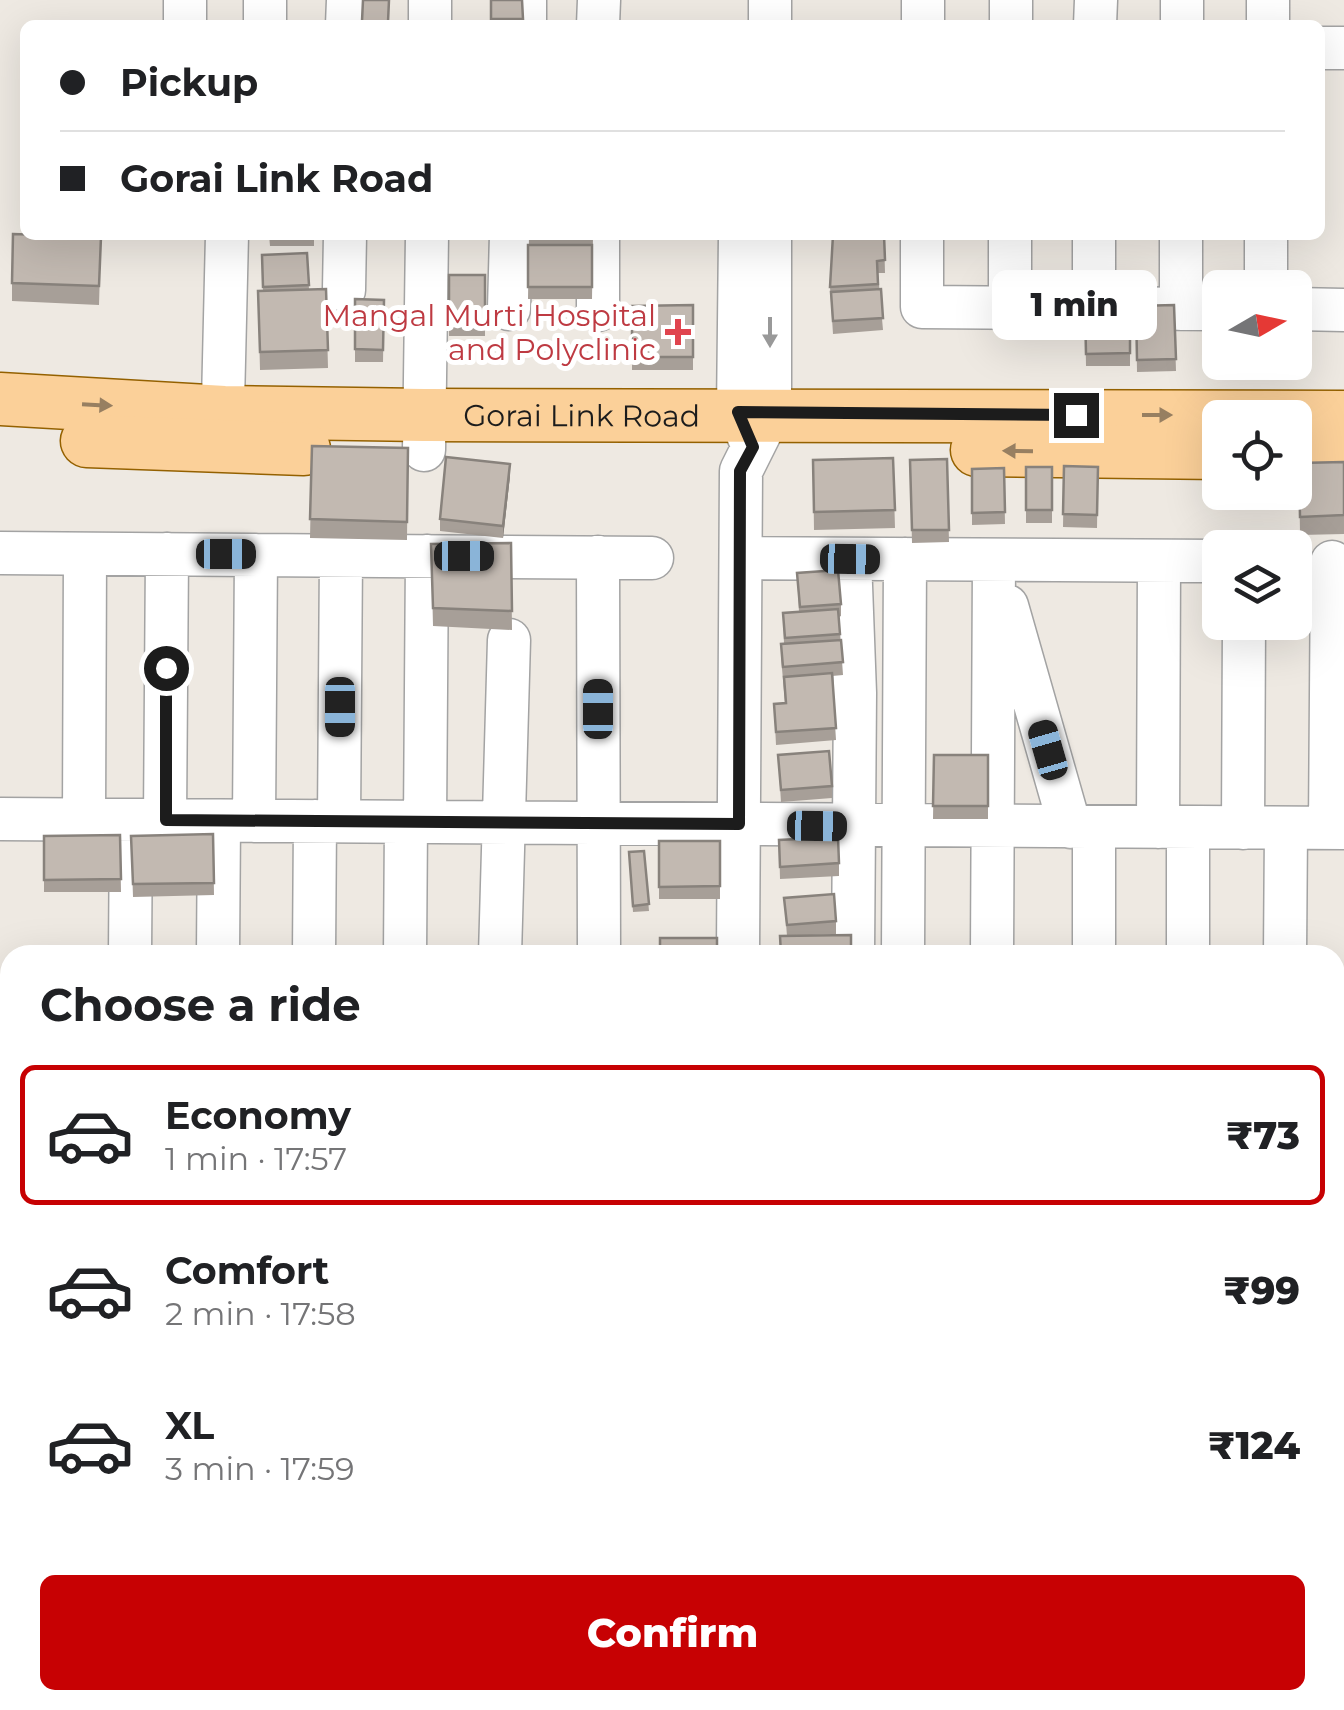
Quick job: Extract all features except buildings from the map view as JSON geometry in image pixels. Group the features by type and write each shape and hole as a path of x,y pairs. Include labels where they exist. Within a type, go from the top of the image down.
{"main road":[{"name":"Gorai Link Road","path":"0,399 223,431"},
{"name":"Gorai Link Road","path":"0,435 1344,416"},
{"name":"Gorai Link Road","path":"754,424 1202,453"},
{"path":"1312,454 1344,455"}],"street":[{"path":"223,431 226,240"},
{"path":"344,290 345,240"},
{"path":"424,432 427,240"},
{"path":"509,309 511,240"},
{"path":"598,240 598,310"},
{"path":"740,240 754,424"},
{"path":"738,945 740,471 754,424 770,240"},
{"path":"922,240 922,306 1200,309 1182,240"},
{"path":"1010,240 1010,308"},
{"path":"1094,240 1094,308"},
{"path":"1266,240 1266,270"},
{"path":"1312,309 1344,310"},
{"path":"0,584 0,552 652,558"},
{"path":"84,820 85,554"},
{"path":"131,945 148,820 166,554"},
{"path":"219,945 237,821 256,555"},
{"path":"315,945 327,822 341,555"},
{"path":"406,945 416,822 427,556"},
{"path":"598,557 599,945"},
{"path":"741,558 1202,561"},
{"path":"850,559 856,826 853,945"},
{"path":"903,945 905,559"},
{"path":"992,945 994,560"},
{"path":"994,560 1082,827 1093,945"},
{"path":"1159,561 1173,827 1187,945"},
{"path":"0,819 1337,828 1324,562"},
{"path":"500,945 509,640"},
{"path":"1243,828 1244,640"},
{"path":"1285,945 1286,828"}],"place":[{"name":"Mangal Murti Hospital and Polyclinic","path":"678,332"}],"route":[{"path":"166,668 166,820 739,824 740,471 753,447 738,412 1076,415"}]}
